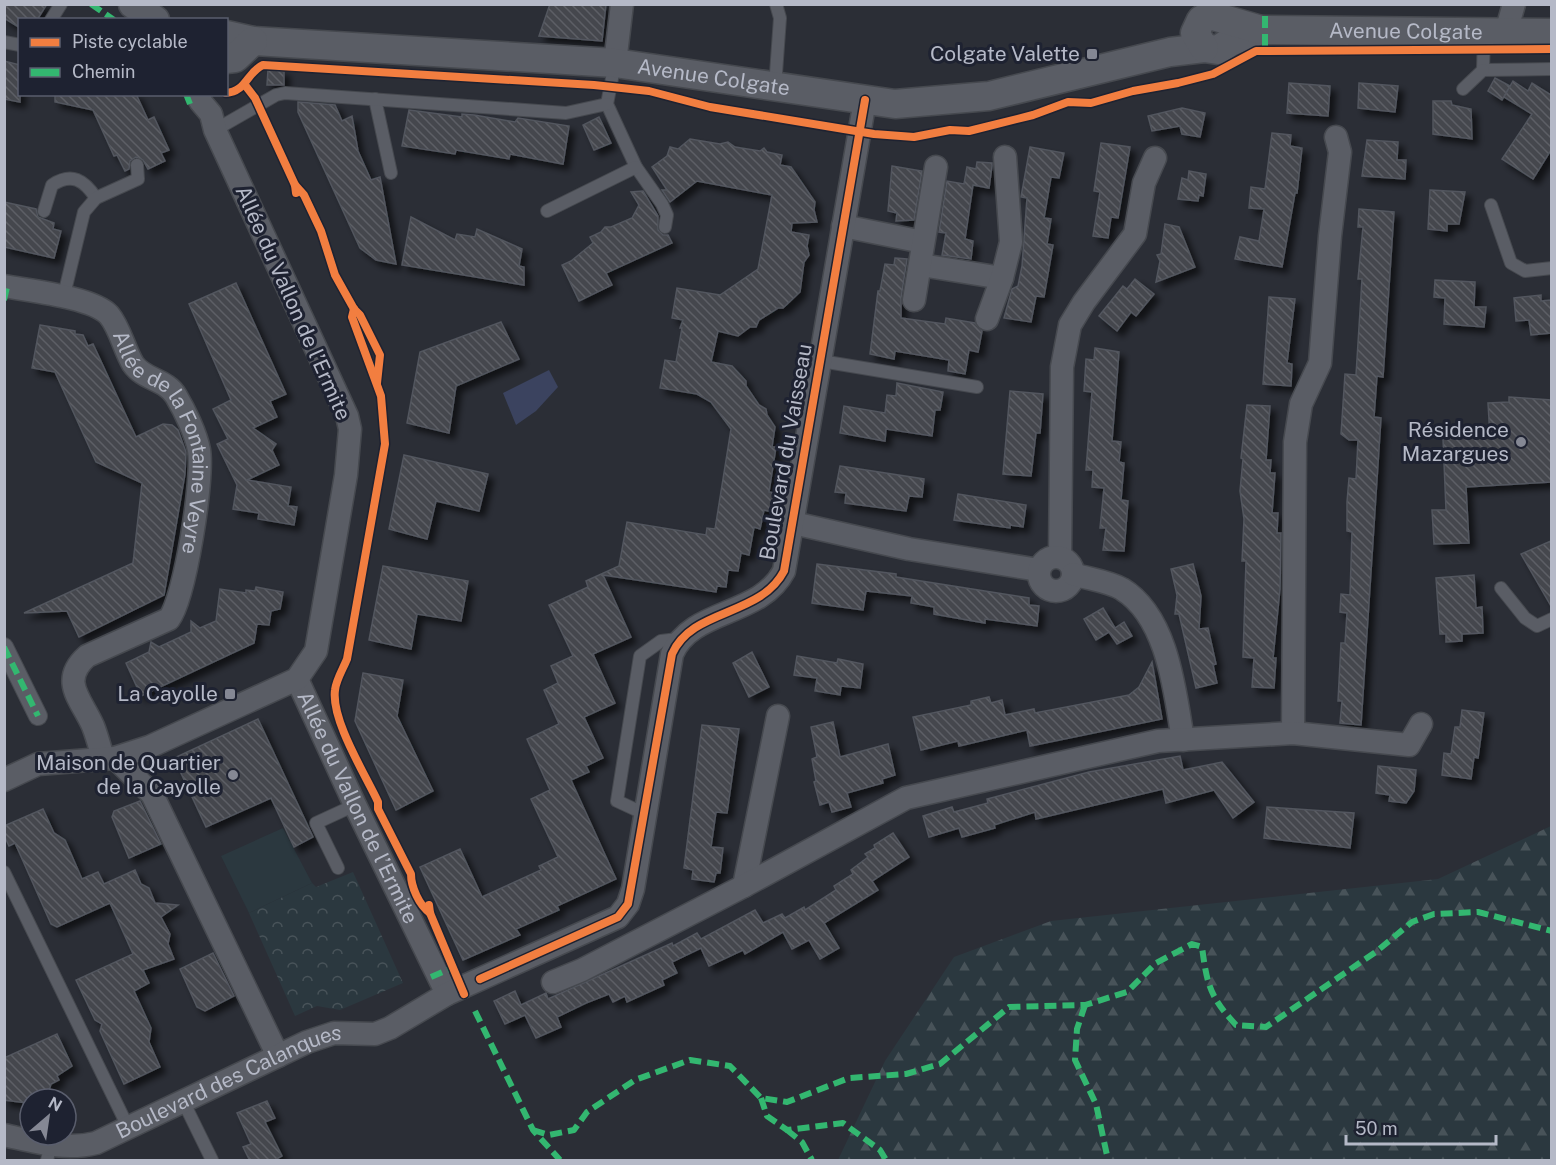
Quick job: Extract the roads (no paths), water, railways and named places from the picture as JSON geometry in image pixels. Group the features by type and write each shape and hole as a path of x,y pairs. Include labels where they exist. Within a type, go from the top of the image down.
{"street":[{"path":"133,4 152,18"},
{"path":"615,63 622,4"},
{"path":"1495,32 1514,4"},
{"name":"Avenue Colgate","path":"228,58 235,58 240,38 615,63 775,88 914,104 989,96 1170,52 1212,24 1261,30 1551,33"},
{"name":"Allée du Vallon de l’Ermite","path":"200,96 200,101 215,113 347,416 350,429 346,475 316,651 297,679 355,805 447,994"},
{"name":"Boulevard du Vaisseau","path":"678,639 695,627 770,592 784,572 865,100"},
{"path":"1293,733 1295,442 1301,404 1320,363 1330,236 1340,152 1336,138"},
{"path":"987,319 1002,278 1011,242 1005,157"},
{"path":"1155,158 1144,183 1136,234 1084,302 1070,325 1062,367 1067,566 1068,586 1054,591 1044,587 1040,580 1039,570 1047,559 1067,566 1122,590 1151,618 1168,657 1183,740"},
{"path":"914,300 936,167"},
{"path":"843,226 923,242"},
{"path":"921,265 1002,278"},
{"name":"Allée de la Fontaine Veyre","path":"5,291 92,304 109,315 134,365 142,374 166,385 175,394 199,448 200,458 181,593 174,611 169,619 87,656 77,665 72,677 77,696 109,758"},
{"path":"793,523 909,549 1039,570"},
{"path":"447,994 618,916 628,904 633,889 672,654 678,639"},
{"path":"4,647 38,716"},
{"path":"4,780 38,764 109,758 149,747 297,679"},
{"path":"744,886 778,716"},
{"path":"553,982 582,970 744,886 906,798 1158,741 1293,733 1409,745 1420,724"},
{"path":"109,758 152,794 278,1056"},
{"name":"Boulevard des Calanques","path":"4,1135 49,1153 86,1146 278,1056 334,1033 375,1034 390,1028 447,994"}],"lane":[{"path":"52,18 61,4"},
{"path":"775,88 780,18 776,4"},
{"path":"1463,89 1483,70 1495,32"},
{"path":"615,63 607,104 636,167 662,204 667,216 665,227"},
{"path":"1483,70 1551,69"},
{"path":"215,113 285,93 567,113 607,104"},
{"path":"375,99 391,173"},
{"path":"63,298 84,212 96,198 138,179 137,165"},
{"path":"547,211 636,167"},
{"path":"44,211 52,185 63,178 75,178 86,184 96,198"},
{"path":"1491,205 1511,263 1524,271 1551,268"},
{"path":"821,361 977,387"},
{"path":"1502,588 1525,618 1537,626 1551,619"},
{"path":"645,814 617,801 640,656 661,641 678,639"},
{"path":"338,868 316,823 355,805"},
{"path":"4,872 128,1127"},
{"path":"183,1101 212,1161"}],"water":[{"path":"549,370 558,387 536,411 516,425 503,393"}],"place":[{"name":"Colgate Valette","path":"1092,54"},
{"name":"Résidence Mazargues","path":"1521,442"},
{"name":"La Cayolle","path":"230,694"},
{"name":"Maison de Quartier de la Cayolle","path":"233,775"}]}
